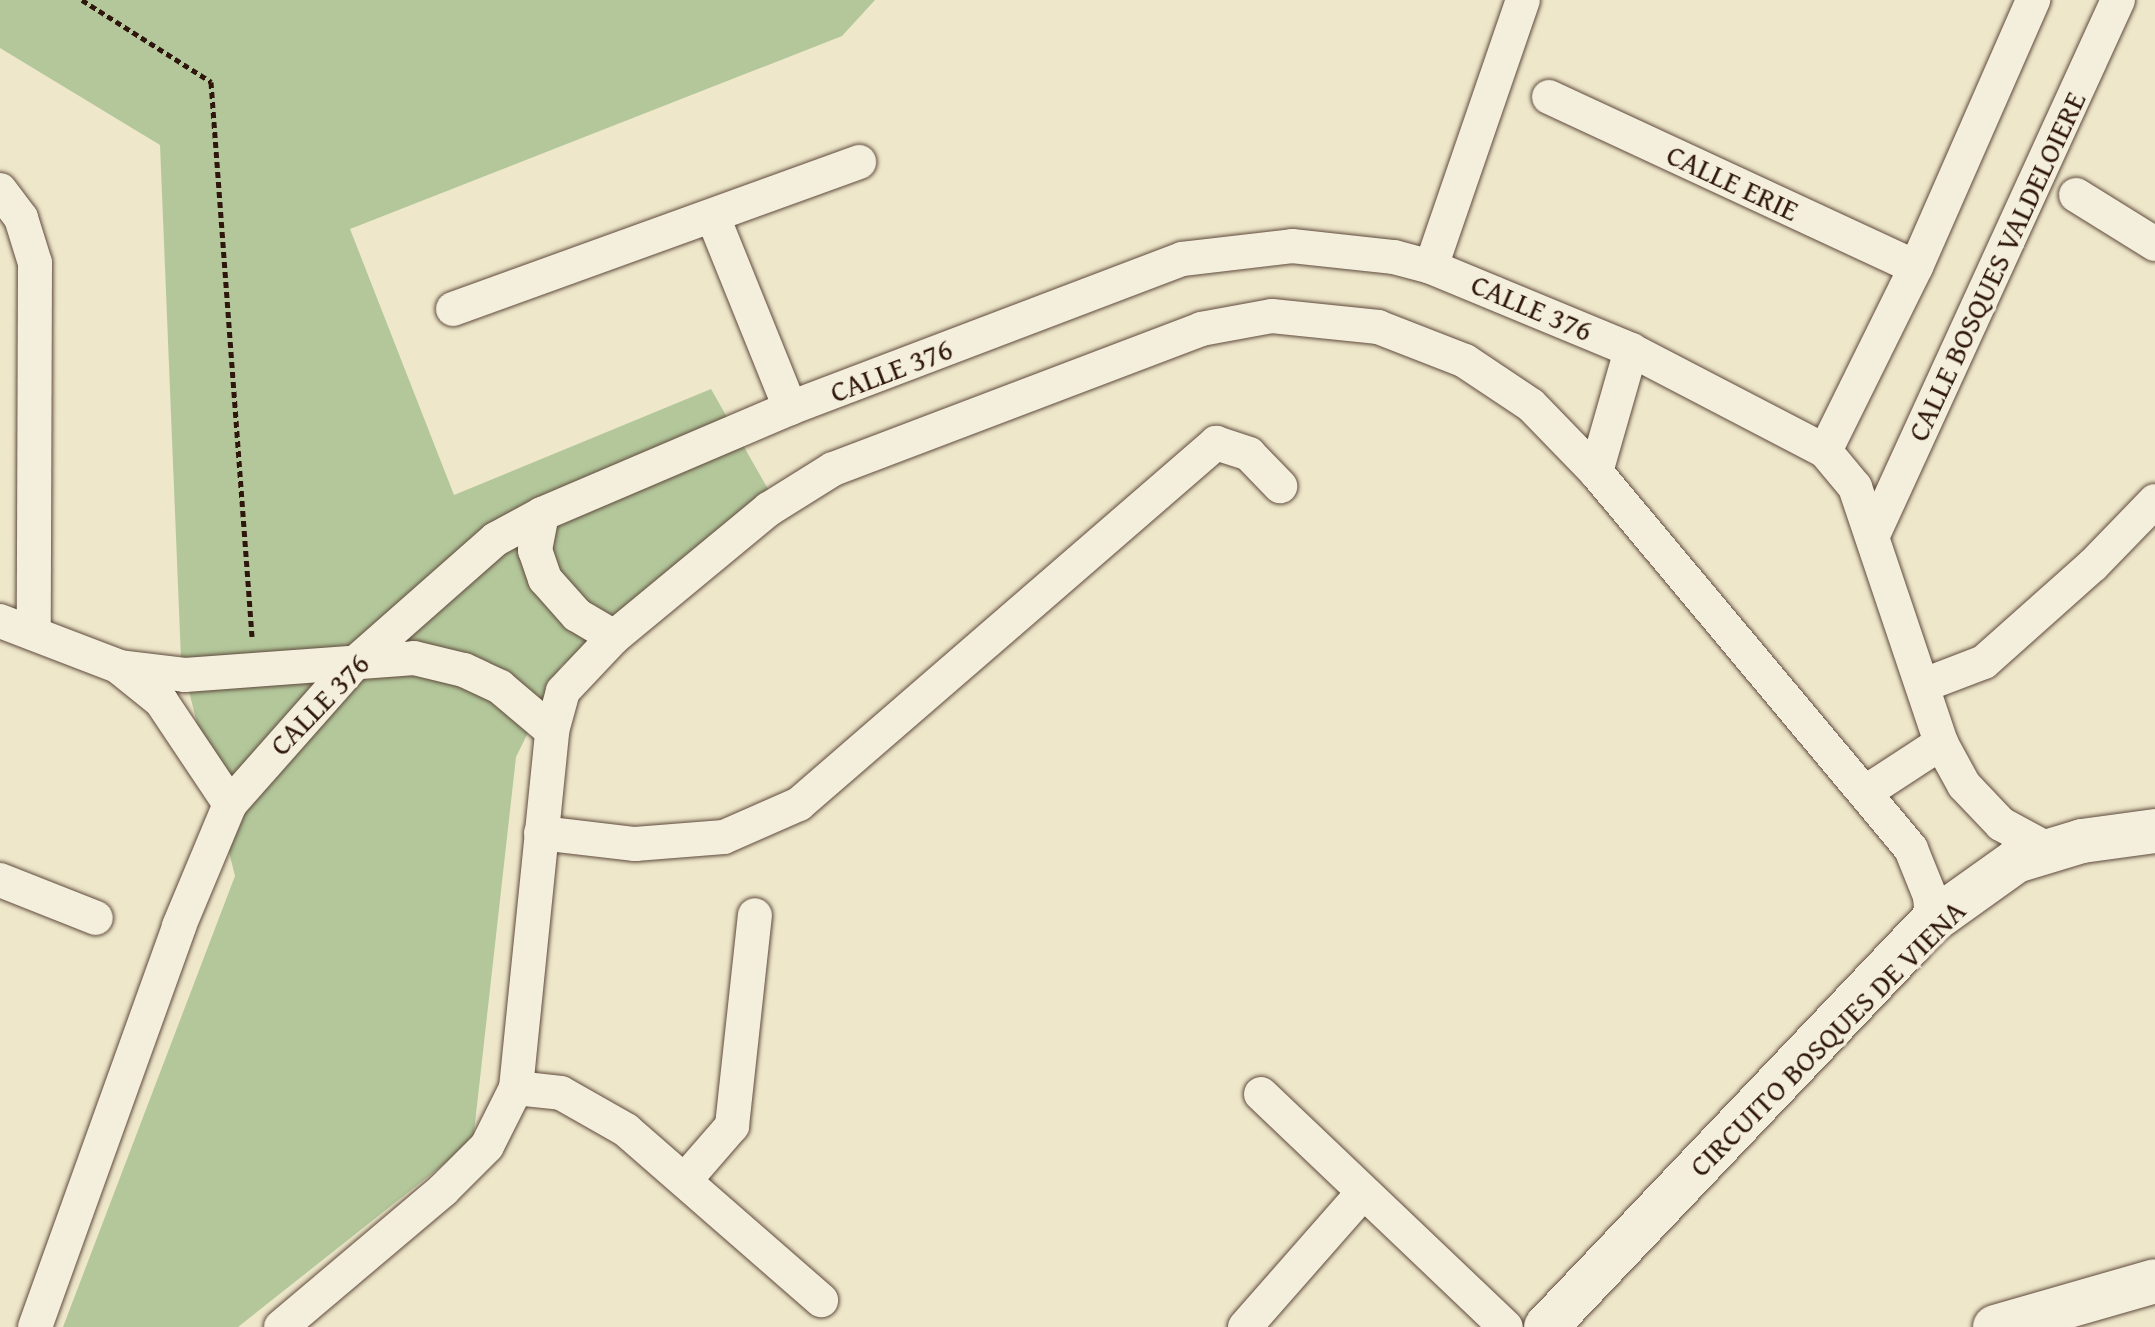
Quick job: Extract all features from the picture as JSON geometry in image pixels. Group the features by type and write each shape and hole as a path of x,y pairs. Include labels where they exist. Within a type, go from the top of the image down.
{"main road":[{"name":"CIRCUITO BOSQUES DE VIENA","path":"1546,1327 1932,921 2016,861 2047,849 2155,831"},
{"path":"1995,1327 2155,1281"}],"street":[{"path":"1431,267 1523,0"},
{"path":"1825,451 1916,267 2033,0"},
{"name":"CALLE BOSQUES VALDELOIERE","path":"1874,533 2118,0"},
{"name":"CALLE ERIE","path":"1549,97 1916,267"},
{"path":"453,309 859,162"},
{"path":"0,190 21,218 35,263 34,633"},
{"path":"2076,195 2155,244"},
{"path":"713,217 790,408"},
{"name":"CALLE 376","path":"35,1327 179,926 230,804 354,664 496,539 542,514 790,408 1182,259 1292,246 1431,267 1631,350 1825,451 1855,487 1874,533 1941,743 1964,785 2001,824 2047,849"},
{"path":"281,1327 443,1190 487,1146 516,1088 552,731 563,691 614,637 769,509 833,469 1201,329 1272,316 1378,327 1465,361 1531,405 1596,472 1866,792 1917,860 1930,896 1932,921"},
{"path":"1596,472 1631,350"},
{"path":"541,833 635,844 724,837 799,804 1216,443 1249,454 1280,486"},
{"path":"1924,685 1984,662 2093,565 2155,501"},
{"path":"542,514 535,550 545,579 577,615 614,637"},
{"path":"0,621 120,667 185,675 254,673 414,658 464,670 500,687 552,731"},
{"path":"120,667 161,701 230,804"},
{"path":"1866,792 1941,743"},
{"path":"0,880 96,918"},
{"path":"685,1180 732,1126 755,915"},
{"path":"516,1088 561,1093 626,1130 821,1300"},
{"path":"1261,1094 1362,1194 1506,1327"},
{"path":"1245,1327 1362,1194"}],"path":[{"path":"82,0 211,82 254,673"}],"green space":[{"path":"0,0 875,0 842,36 350,229 454,495 711,389 776,503 561,666 516,757 473,1141 238,1327 63,1327 235,876 181,659 160,145 0,48"}]}
